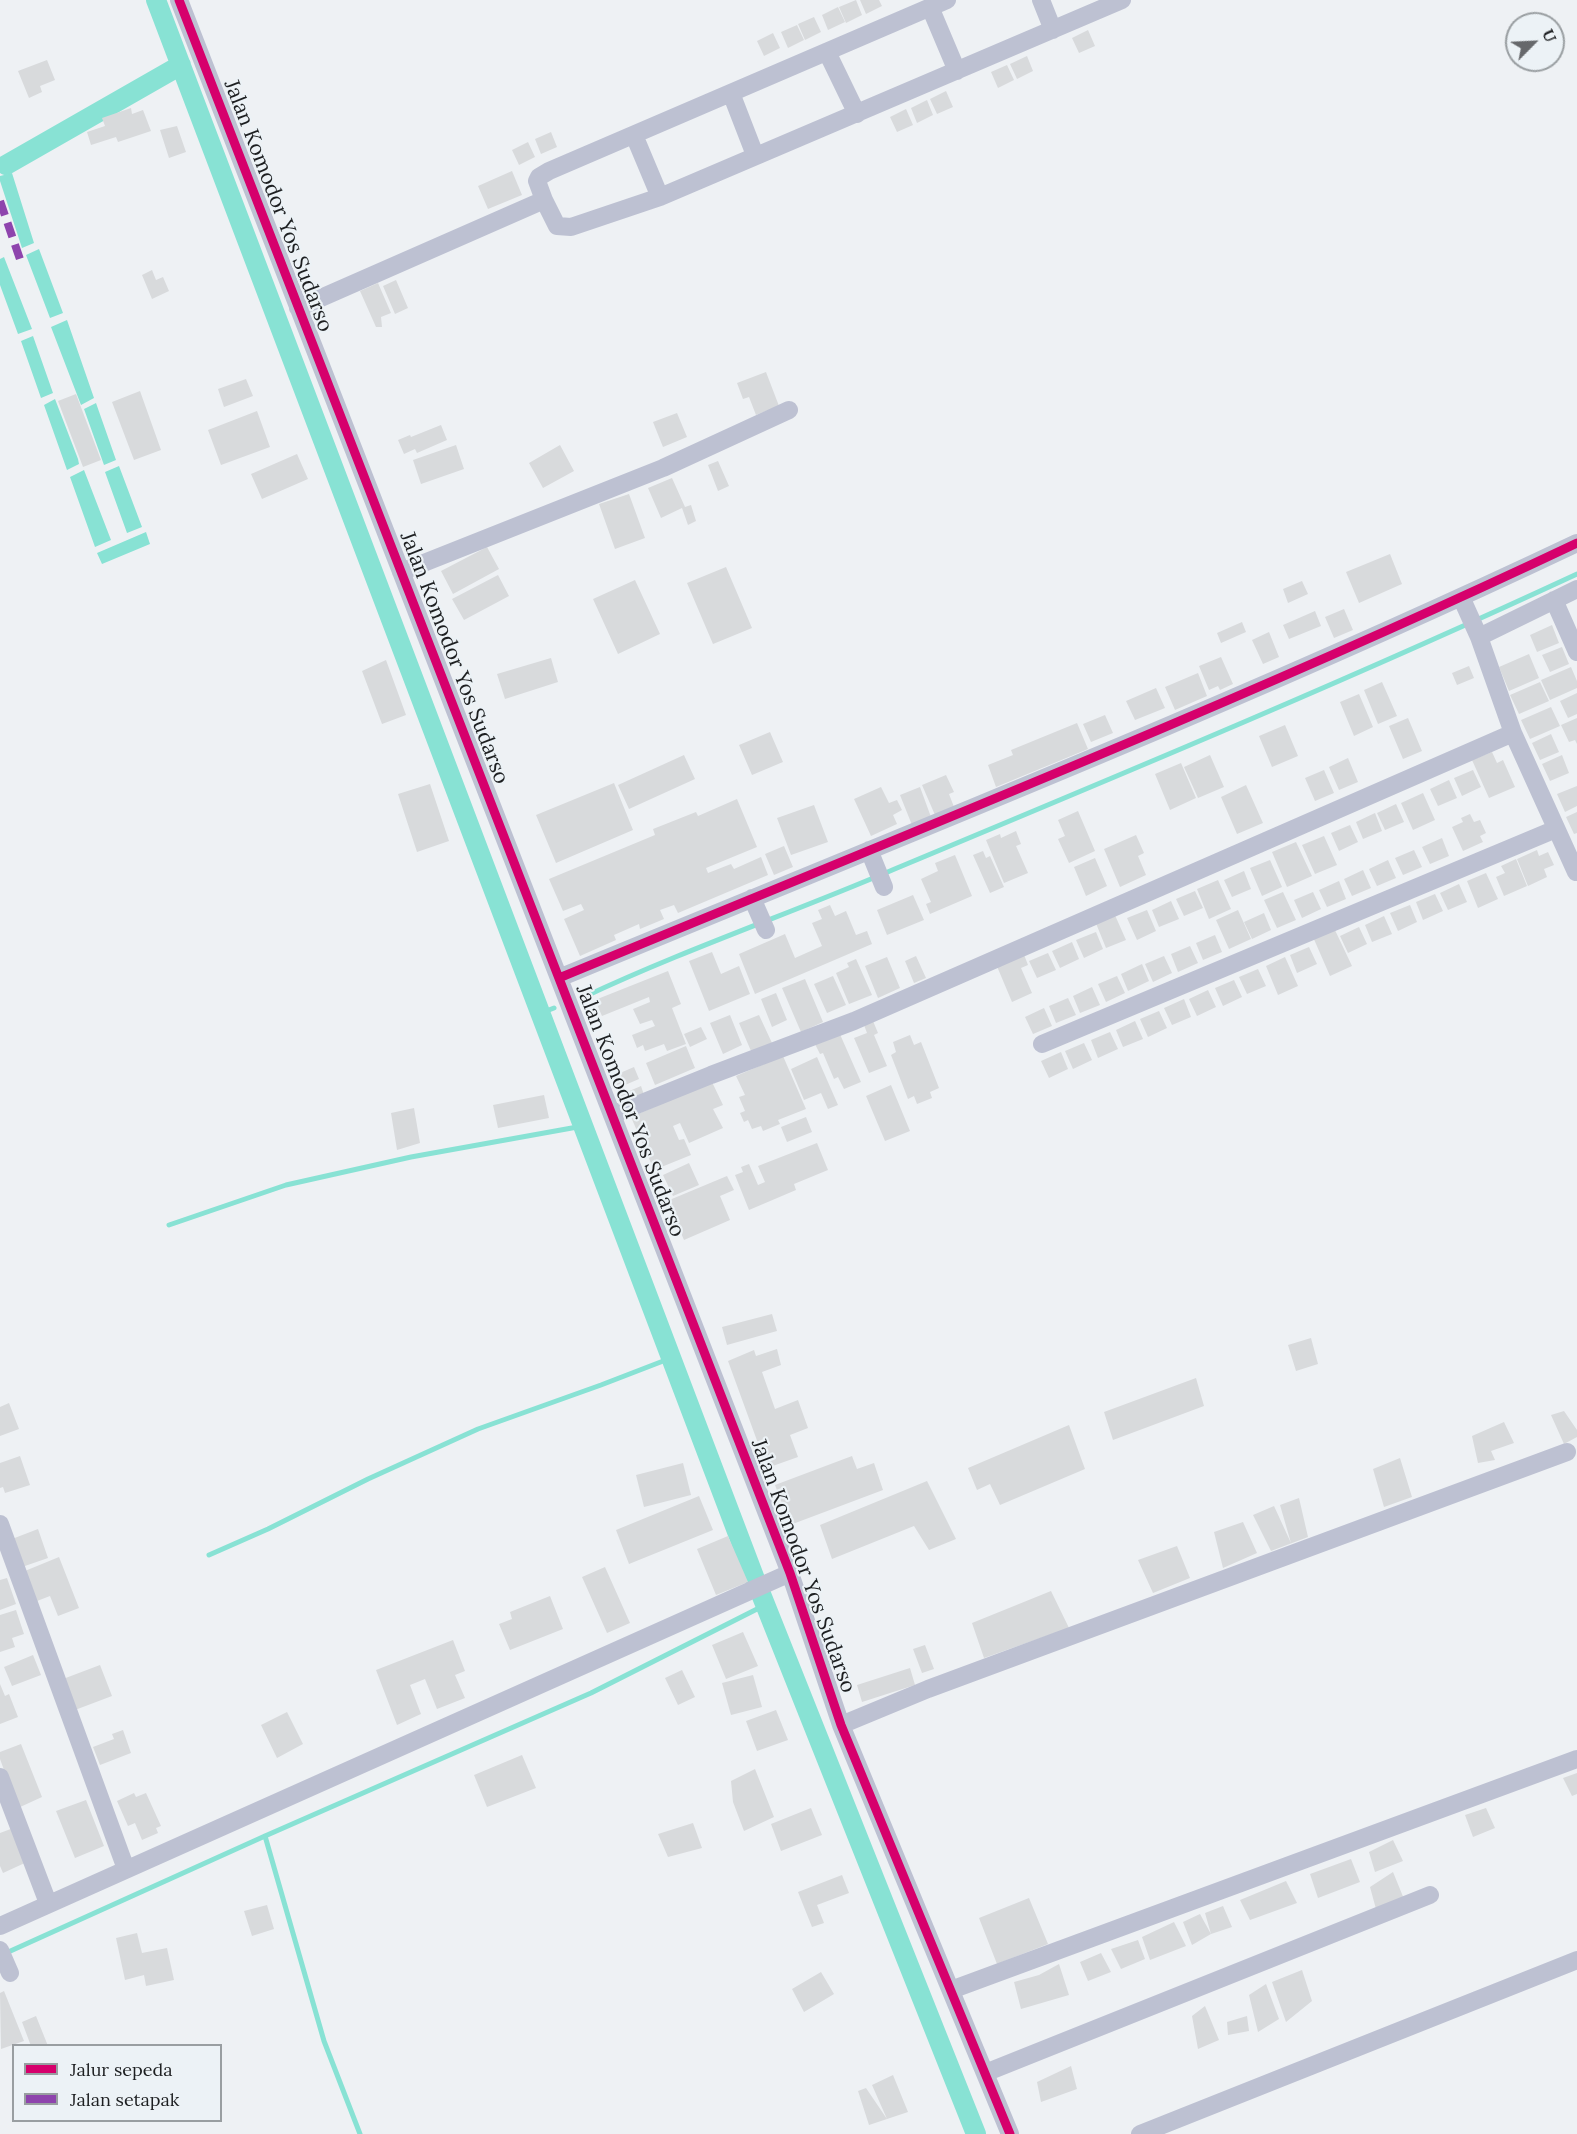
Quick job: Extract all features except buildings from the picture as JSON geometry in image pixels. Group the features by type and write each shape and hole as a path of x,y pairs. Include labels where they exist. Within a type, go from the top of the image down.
{"street":[{"name":"Jalan Komodor Yos Sudarso","path":"179,0 612,1115 841,1725 1010,2134"},
{"path":"947,0 539,177 537,181 556,226 571,227 660,196 1122,0"},
{"path":"1041,0 1053,30"},
{"path":"930,7 957,70"},
{"path":"827,52 857,114"},
{"path":"731,93 755,155"},
{"path":"634,135 660,196"},
{"path":"298,308 544,200"},
{"path":"401,572 663,468 789,410"},
{"path":"559,978 755,905 872,857 1038,781 1464,602 1577,543"},
{"path":"1476,631 1577,589"},
{"path":"1554,600 1577,652"},
{"path":"1464,602 1513,733 1576,872"},
{"path":"612,1115 854,1020 1513,733"},
{"path":"1042,1044 1556,829"},
{"path":"872,857 884,887"},
{"path":"755,905 766,930"},
{"path":"841,1725 928,1689 1567,1452"},
{"path":"0,1524 126,1869"},
{"path":"0,1926 784,1576"},
{"path":"951,1990 1577,1759"},
{"path":"0,1777 48,1903"},
{"path":"985,2073 1430,1895"},
{"path":"1140,2134 1577,1960"}],"shaded area":[{"path":"12,173 34,243 22,248 0,181 0,176"},
{"path":"39,249 63,313 50,318 26,255"},
{"path":"4,257 32,329 18,334 0,285 0,259"},
{"path":"67,320 94,398 81,405 51,327"},
{"path":"33,336 53,393 41,398 21,341"},
{"path":"55,399 79,464 67,470 44,405"},
{"path":"96,403 116,460 104,465 84,409"},
{"path":"119,466 142,527 127,533 105,472"},
{"path":"84,470 111,540 95,547 70,477"},
{"path":"146,532 150,544 102,564 97,553"}],"waterway":[{"path":"156,0 755,1579 976,2134"},
{"path":"6,165 181,65"},
{"path":"584,997 1235,726 1577,574"},
{"path":"541,1013 554,1008"},
{"path":"169,1225 286,1185 411,1157 583,1126"},
{"path":"209,1555 478,1429 671,1358"},
{"path":"6,1953 591,1693 765,1605"},
{"path":"265,1836 324,2041 360,2134"}],"marked path":[{"path":"0,201 22,265"}],"cycle path":[{"path":"179,0 790,1573 841,1725 1010,2134"},
{"path":"559,978 1198,713 1577,543"}]}
